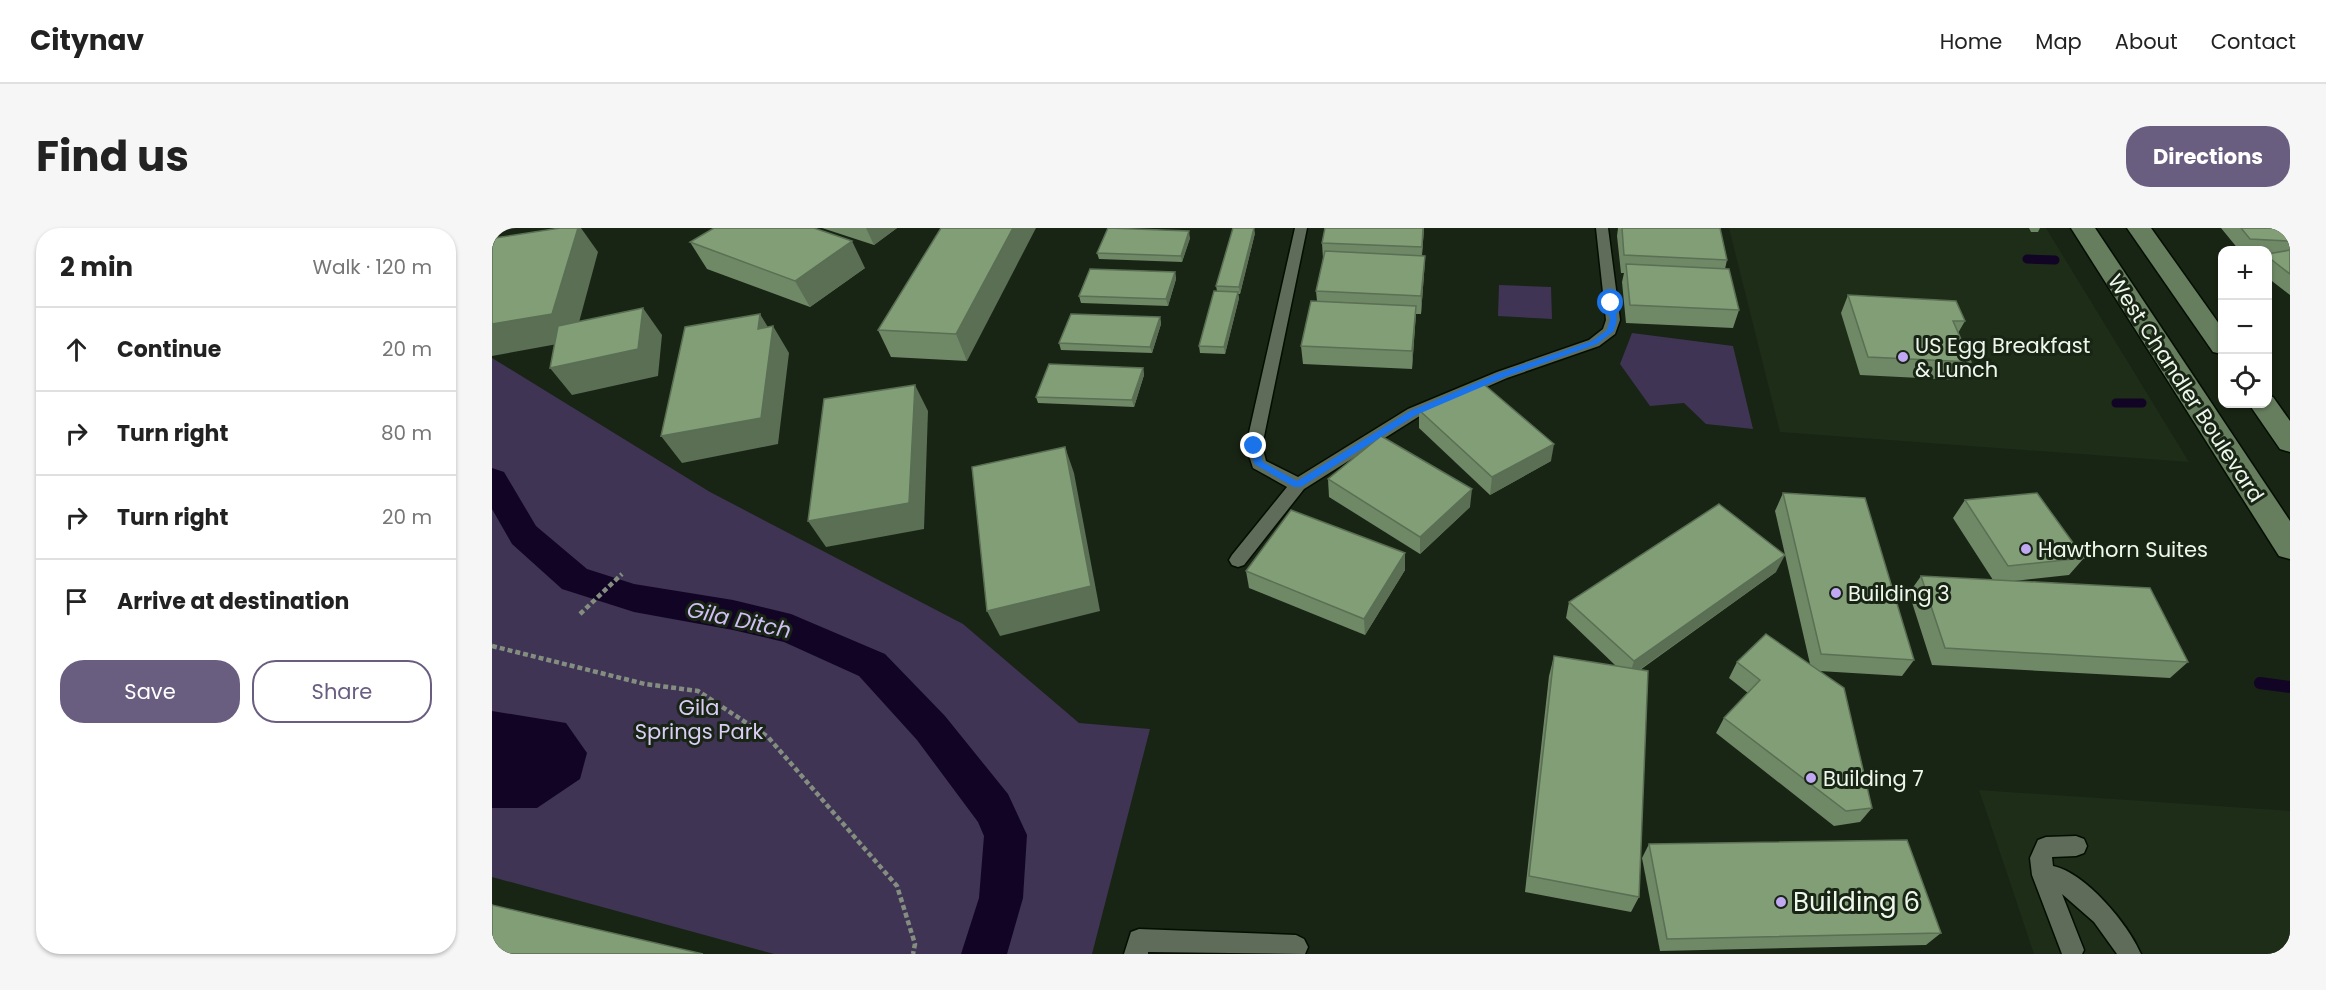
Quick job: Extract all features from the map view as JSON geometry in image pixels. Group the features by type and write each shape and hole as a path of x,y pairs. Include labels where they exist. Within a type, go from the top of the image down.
{"main road":[{"name":"West Chandler Boulevard","path":"2083,228 2290,547"},
{"path":"2139,228 2218,339"},
{"path":"2266,408 2290,442"},
{"path":"2258,498 2290,501"}],"lane":[{"path":"1298,485 1259,464 1254,446 1301,228"},
{"path":"1238,560 1298,485 1413,413 1502,375 1594,343 1610,331 1613,320 1602,228"},
{"path":"2072,950 2043,875 2042,858 2046,847 2076,846"},
{"path":"2043,875 2058,878 2107,919 2120,933 2129,954"},
{"path":"1136,954 1139,940 1296,947"}],"path":[{"path":"580,614 622,574"},
{"path":"492,646 645,684 698,691 768,737 897,885 915,944 913,954"}],"shaded area":[{"path":"1729,228 2046,228 2189,462 1780,432"},
{"path":"492,711 566,723 587,753 580,779 537,808 492,808"},
{"path":"1979,790 2290,811 2290,954 2034,954"}],"green space":[{"path":"1499,285 1551,287 1552,319 1498,316"},
{"path":"1632,333 1733,346 1753,429 1706,424 1684,403 1650,406 1620,364"},
{"name":"Gila Springs Park","path":"492,358 710,492 963,624 1079,723 1150,729 1092,954 774,954 492,877"}],"building":[{"path":"560,228 578,228 552,314 492,324 492,247 495,238"},
{"path":"714,228 814,228 852,241 795,281 690,242"},
{"path":"941,228 1013,228 956,334 878,330"},
{"path":"1108,228 1189,231 1181,256 1097,253"},
{"path":"1233,228 1254,228 1239,287 1216,286"},
{"path":"1325,228 1423,228 1422,247 1322,243"},
{"path":"1622,228 1720,228 1727,260 1624,255"},
{"path":"2241,228 2290,228 2290,241 2250,239"},
{"path":"2290,250 2290,274 2272,260 2272,253"},
{"path":"1325,251 1425,256 1421,296 1316,291"},
{"path":"1626,264 1729,269 1739,310 1630,305"},
{"path":"1090,269 1175,272 1166,299 1079,296"},
{"path":"1214,291 1238,292 1224,347 1199,346"},
{"path":"1848,295 1956,301 1965,321 1953,321 1971,362 1868,357"},
{"path":"1311,301 1416,306 1412,351 1301,346"},
{"path":"643,308 638,349 550,368 558,326"},
{"path":"760,314 758,329 773,326 761,418 661,436 685,327"},
{"path":"1071,314 1160,317 1150,347 1059,343"},
{"path":"1049,364 1143,368 1132,400 1036,397"},
{"path":"1480,381 1554,444 1492,477 1419,410"},
{"path":"915,385 909,503 808,521 824,399"},
{"path":"1381,436 1472,489 1420,537 1328,479"},
{"path":"1065,447 1091,586 987,611 972,467"},
{"name":"Building 3","path":"1783,493 1865,498 1914,660 1821,654"},
{"path":"2037,493 2084,558 2008,566 1965,500"},
{"path":"1719,504 1785,555 1634,661 1569,602"},
{"path":"1291,510 1405,553 1364,619 1246,571"},
{"path":"1921,576 2150,588 2188,662 1945,648"},
{"name":"Building 7","path":"1766,634 1844,688 1872,808 1846,811 1724,718 1760,680 1737,662"},
{"path":"1554,656 1648,671 1639,897 1529,876"},
{"name":"Building 6","path":"1907,840 1941,933 1667,939 1649,844"},
{"path":"492,905 703,954 492,954"}],"waterway":[{"path":"2027,259 2055,260"},
{"path":"2116,403 2142,403"},
{"name":"Gila Ditch","path":"492,480 524,535 575,579 634,598 733,615 791,629 872,665 931,728 993,808 1006,835 1001,898 984,954"},
{"path":"2260,683 2290,687"}],"place":[{"name":"US Egg Breakfast & Lunch","path":"1903,357"},
{"name":"Hawthorn Suites","path":"2026,549"},
{"name":"Building 3","path":"1836,593"},
{"name":"Building 7","path":"1811,778"},
{"name":"Building 6","path":"1781,902"}],"route":[{"path":"1254,446 1259,464 1298,485 1413,413 1502,375 1594,343 1610,331 1613,320 1611,303"}]}
